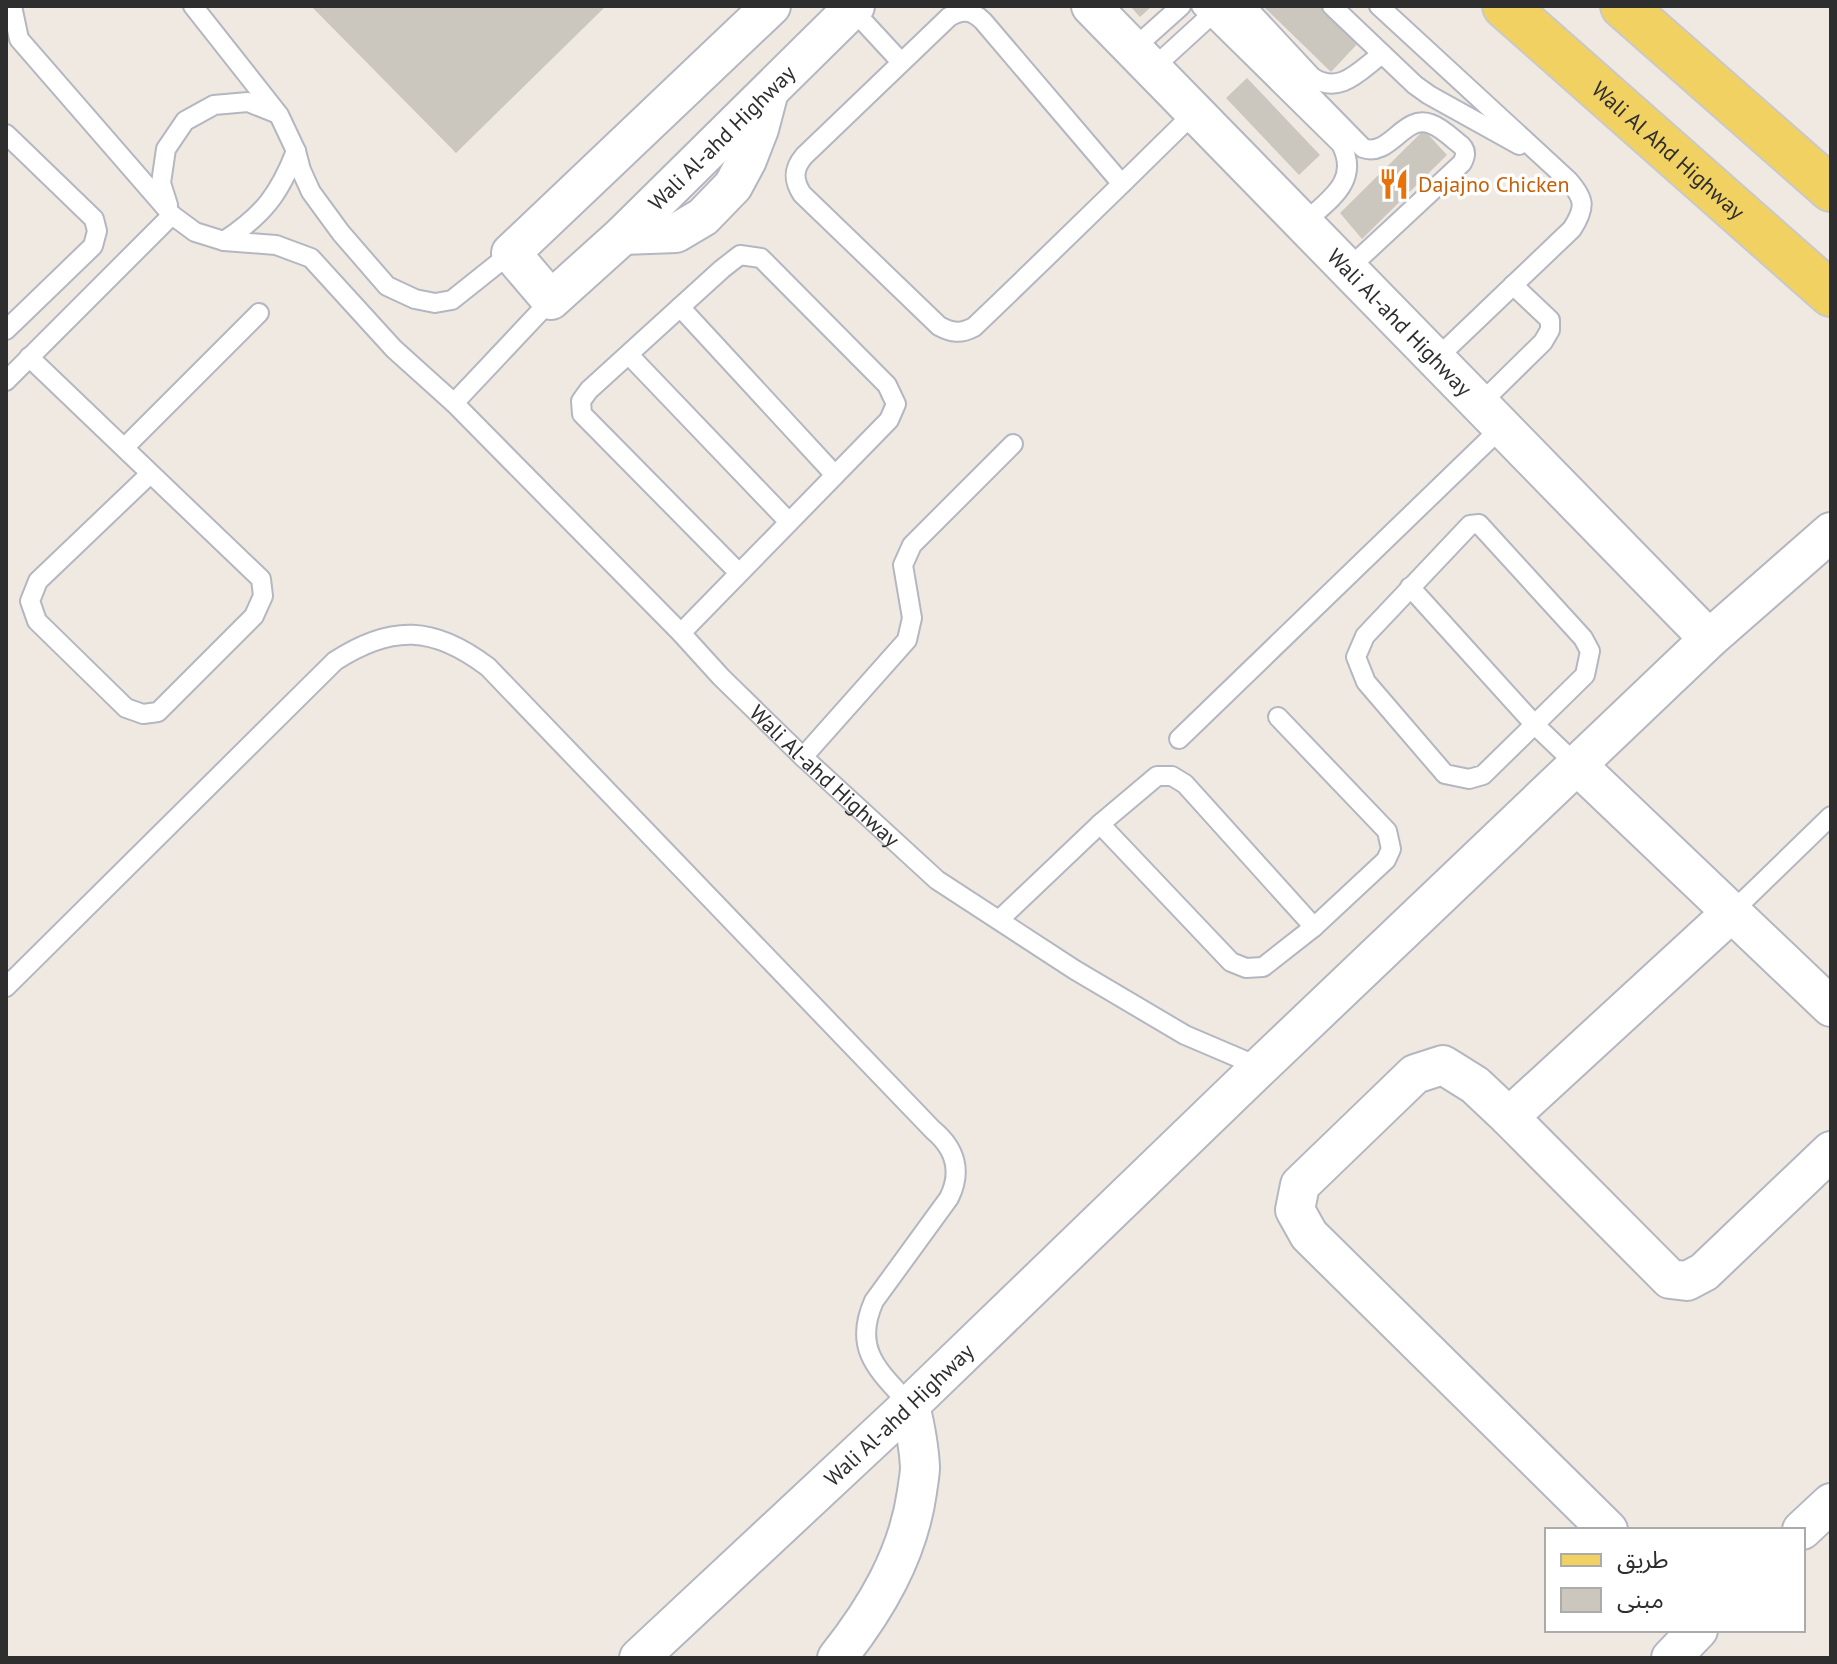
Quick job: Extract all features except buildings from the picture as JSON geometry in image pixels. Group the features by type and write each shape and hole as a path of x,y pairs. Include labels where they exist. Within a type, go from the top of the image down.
{"main road":[{"name":"Wali Al Ahd Highway","path":"1505,6 1831,294"},
{"path":"1597,6 1632,26 1656,35"},
{"path":"1623,6 1831,189"}],"street":[{"path":"551,300 511,253 771,6"},
{"name":"Wali Al-ahd Highway","path":"1091,6 1709,639"},
{"name":"Wali Al-ahd Highway","path":"551,300 623,235 854,8"},
{"name":"Wali Al-ahd Highway","path":"639,1658 910,1405 1709,639 1831,532"},
{"path":"1578,766 1831,1007"},
{"path":"1509,1117 1732,912"},
{"path":"1606,1528 1309,1235 1295,1210 1300,1185 1415,1074 1443,1065 1475,1085 1509,1117 1670,1279 1687,1281 1704,1272 1831,1151"},
{"path":"837,1658 864,1623 886,1586 903,1549 914,1511 920,1469 917,1432 910,1405"},
{"path":"1804,1528 1831,1503"},
{"path":"1671,1658 1696,1632"}],"lane":[{"path":"12,6 19,39 172,215 195,232 224,241 248,225 269,203 285,179 296,151"},
{"path":"193,6 279,115 311,192 341,233 387,286 415,299 435,303 452,300 511,253"},
{"path":"1143,59 1181,6"},
{"path":"1246,6 1321,83 1332,85 1343,82 1382,54"},
{"path":"1332,6 1429,95 1546,160"},
{"path":"1379,6 1581,195 1582,213 1572,229 1437,358"},
{"path":"854,8 901,62"},
{"path":"1143,59 1212,9"},
{"path":"1212,9 1341,144 1347,155 1347,177 1341,187 1303,224"},
{"path":"1212,9 1363,148 1381,147 1411,126 1425,122 1437,127 1463,147 1462,163 1348,269"},
{"path":"1122,184 976,14 967,11 949,17 901,62 804,156 795,175 796,185 802,194 939,326 948,331 966,331 974,327 1122,184 1194,113"},
{"path":"172,215 161,183 166,149 185,121 214,105 248,102 279,115"},
{"path":"6,134 94,219 97,231 93,246 6,330"},
{"path":"6,381 172,215"},
{"name":"Wali Al-ahd Highway","path":"224,241 276,245 311,258 394,349 454,403 721,677 937,880 1075,970 1185,1035 1260,1067"},
{"path":"681,633 889,420 896,404 887,385 761,258 740,255 589,390 581,401 582,414 739,573"},
{"path":"1179,739 1491,415 1550,330 1550,320 1513,285"},
{"path":"454,403 551,300"},
{"path":"680,307 835,475"},
{"path":"125,447 259,313"},
{"path":"629,355 789,522"},
{"path":"29,357 261,579 263,596 254,616 158,712 143,714 126,708 37,621 30,601 38,581 150,474"},
{"path":"803,757 907,640 912,618 903,565 912,545 1013,444"},
{"path":"1479,524 1487,531 1583,638 1590,651 1585,675 1535,725 1483,775 1469,779 1445,774 1366,682 1356,657 1365,636 1470,525 1479,524"},
{"path":"1410,587 1535,725 1578,766"},
{"path":"6,987 335,661 358,646 384,637 412,635 440,639 466,650 488,667 951,1149 956,1174 949,1198 867,1315 866,1346 876,1368 910,1405"},
{"path":"1100,824 1231,962 1246,968 1263,967 1314,927 1386,860 1391,849 1387,831 1278,717"},
{"path":"999,920 1100,824 1157,776 1172,776 1185,784 1314,927"},
{"path":"1732,912 1831,816"}],"place":[{"name":"Dajajno Chicken","path":"1394,184"}]}
